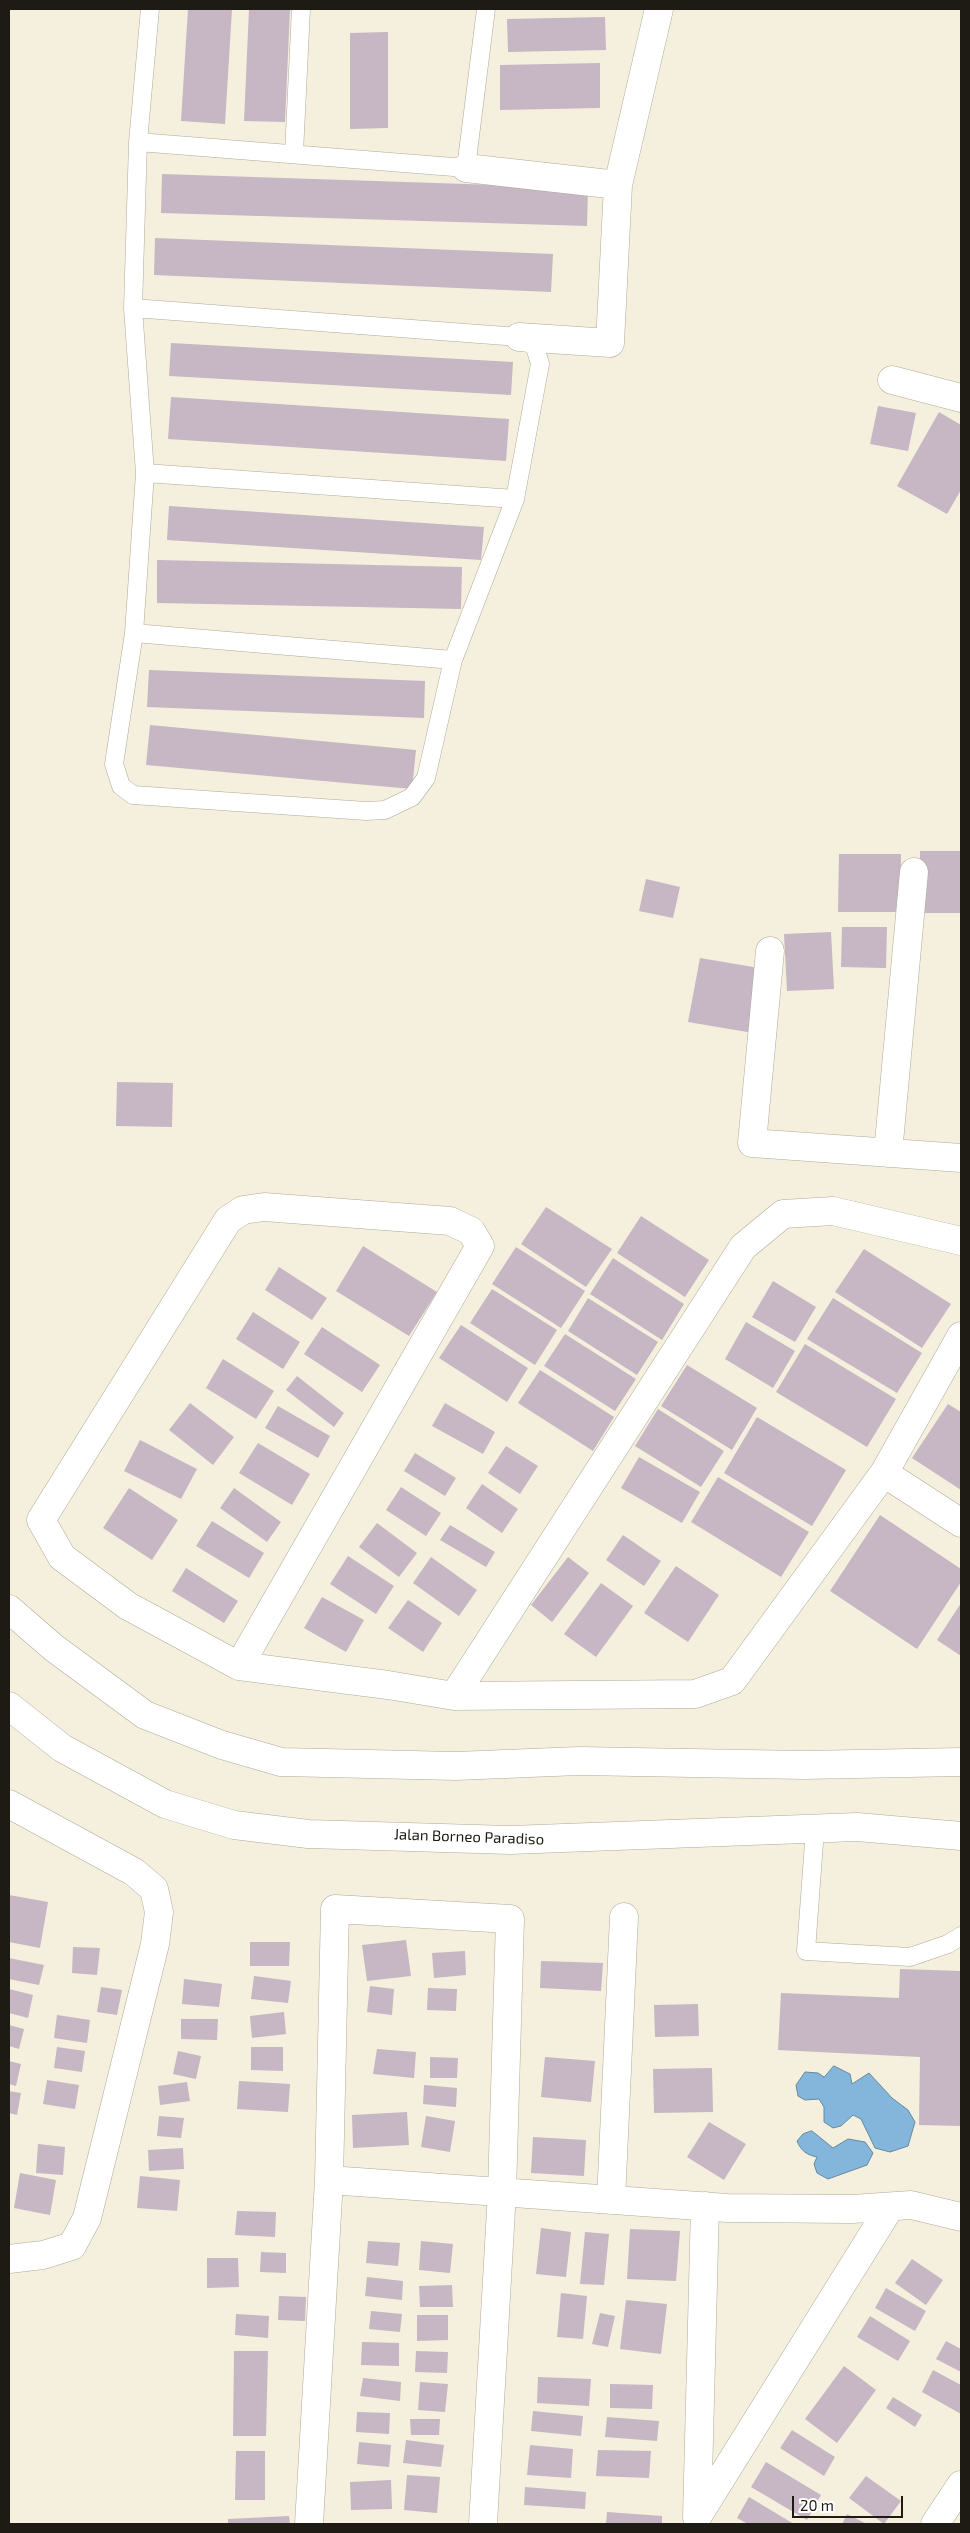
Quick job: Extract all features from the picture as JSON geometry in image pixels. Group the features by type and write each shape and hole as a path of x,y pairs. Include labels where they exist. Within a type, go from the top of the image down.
{"street":[{"path":"519,337 610,342 618,185 658,9"},
{"path":"466,168 618,185"},
{"path":"892,380 961,398"},
{"path":"888,1153 914,872"},
{"path":"770,951 752,1143 961,1158"},
{"path":"239,1666 480,1246 471,1231 450,1221 264,1207 243,1210 228,1220 41,1520 62,1557 121,1601 239,1666 454,1696 695,1694 732,1681 884,1472 961,1336"},
{"path":"454,1696 743,1247 783,1214 833,1211 961,1241"},
{"path":"884,1472 961,1523"},
{"path":"9,1609 54,1648 145,1715 222,1745 281,1762 456,1766 579,1761 804,1765 961,1762"},
{"name":"Jalan Borneo Paradiso","path":"9,1706 62,1748 165,1804 234,1825 308,1834 510,1840 857,1828 961,1836"},
{"path":"9,1804 134,1872 154,1889 159,1912 155,1944 87,2218 72,2246 43,2255 9,2260"},
{"path":"309,2524 328,2180 335,1909 510,1919 502,2192 483,2524"},
{"path":"611,2200 624,1917"},
{"path":"328,2180 704,2206 852,2209 911,2205 961,2217"},
{"path":"697,2521 704,2206"},
{"path":"697,2521 890,2207"},
{"path":"935,2524 961,2485"}],"lane":[{"path":"134,308 519,337 535,347 540,364 515,500 453,660 426,778 412,797 385,810 133,795 121,786 114,764 134,633 144,473 134,308 138,142 150,9"},
{"path":"294,153 301,9"},
{"path":"138,142 466,168 486,9"},
{"path":"144,473 515,500"},
{"path":"134,633 453,660"},
{"path":"815,1829 806,1951 910,1957 948,1944 961,1936"}],"water":[{"path":"834,2066 850,2074 852,2084 869,2073 892,2098 908,2110 915,2122 908,2146 890,2152 875,2148 861,2119 853,2115 841,2126 833,2128 824,2122 824,2107 819,2099 805,2100 798,2096 796,2085 805,2072 818,2073 824,2077"},
{"path":"812,2131 833,2148 848,2139 865,2142 873,2153 867,2165 828,2179 817,2173 814,2164 817,2157 805,2152 797,2141 803,2134"}],"building":[{"path":"188,9 232,9 225,124 181,121"},
{"path":"249,9 290,9 285,122 244,121"},
{"path":"605,17 606,50 508,52 507,19"},
{"path":"388,32 388,128 350,129 350,33"},
{"path":"600,63 600,108 500,110 500,65"},
{"path":"162,174 588,188 587,226 161,213"},
{"path":"155,238 553,254 551,292 154,275"},
{"path":"171,343 513,362 511,395 169,376"},
{"path":"171,397 509,419 506,461 168,439"},
{"path":"878,406 916,413 908,451 870,444"},
{"path":"939,412 961,425 961,490 947,514 897,486"},
{"path":"169,506 484,527 481,560 167,540"},
{"path":"157,560 462,567 461,609 157,603"},
{"path":"149,670 425,681 424,718 147,707"},
{"path":"150,725 416,750 412,789 146,765"},
{"path":"920,851 961,851 961,913 920,913"},
{"path":"839,854 901,854 900,912 838,912"},
{"path":"646,879 680,887 673,918 639,911"},
{"path":"842,927 887,927 886,968 841,967"},
{"path":"831,932 834,989 787,991 784,934"},
{"path":"700,958 771,970 759,1034 688,1022"},
{"path":"117,1082 173,1083 172,1127 116,1126"},
{"path":"546,1207 612,1249 586,1287 521,1244"},
{"path":"641,1216 709,1260 685,1297 617,1253"},
{"path":"363,1246 437,1292 409,1336 336,1291"},
{"path":"516,1247 585,1291 561,1328 492,1284"},
{"path":"864,1249 951,1304 922,1348 835,1292"},
{"path":"613,1258 684,1304 662,1340 590,1294"},
{"path":"279,1267 327,1298 312,1320 265,1290"},
{"path":"773,1281 816,1307 795,1342 752,1317"},
{"path":"492,1289 557,1330 535,1365 470,1323"},
{"path":"588,1298 658,1342 637,1375 568,1331"},
{"path":"833,1298 922,1353 897,1393 807,1339"},
{"path":"253,1312 300,1342 283,1369 236,1339"},
{"path":"746,1322 795,1351 773,1388 725,1359"},
{"path":"461,1325 528,1368 507,1402 439,1358"},
{"path":"322,1327 380,1365 362,1392 304,1354"},
{"path":"565,1334 636,1379 615,1411 544,1366"},
{"path":"805,1344 896,1399 867,1447 776,1392"},
{"path":"223,1359 274,1391 256,1419 206,1388"},
{"path":"687,1365 757,1408 732,1450 661,1406"},
{"path":"540,1370 614,1417 593,1451 518,1403"},
{"path":"297,1376 344,1413 334,1427 286,1390"},
{"path":"190,1403 234,1437 213,1465 169,1430"},
{"path":"445,1403 495,1432 483,1454 432,1426"},
{"path":"948,1404 961,1412 961,1490 912,1458"},
{"path":"278,1406 330,1436 318,1458 265,1428"},
{"path":"658,1409 724,1451 701,1487 635,1446"},
{"path":"757,1417 846,1470 812,1526 724,1473"},
{"path":"140,1440 197,1469 181,1499 124,1471"},
{"path":"258,1443 310,1474 292,1505 239,1473"},
{"path":"506,1446 538,1466 520,1494 488,1473"},
{"path":"415,1453 456,1478 445,1496 404,1471"},
{"path":"639,1457 700,1492 682,1523 621,1488"},
{"path":"718,1477 809,1532 781,1577 691,1522"},
{"path":"482,1484 518,1509 502,1533 466,1508"},
{"path":"401,1487 441,1513 426,1536 386,1510"},
{"path":"129,1488 178,1520 152,1560 103,1528"},
{"path":"234,1488 281,1522 267,1542 220,1508"},
{"path":"880,1515 961,1569 961,1582 917,1649 830,1591"},
{"path":"212,1521 264,1553 249,1578 196,1546"},
{"path":"377,1523 417,1553 399,1577 359,1547"},
{"path":"450,1525 495,1552 486,1567 440,1540"},
{"path":"623,1535 661,1561 644,1586 606,1560"},
{"path":"348,1556 394,1586 376,1614 330,1584"},
{"path":"431,1557 477,1590 459,1616 413,1583"},
{"path":"568,1557 589,1573 552,1622 531,1605"},
{"path":"676,1566 719,1595 688,1642 644,1613"},
{"path":"186,1568 238,1601 224,1623 172,1591"},
{"path":"601,1583 633,1606 596,1657 564,1634"},
{"path":"322,1597 364,1620 346,1652 304,1628"},
{"path":"408,1600 442,1623 423,1652 388,1628"},
{"path":"961,1603 961,1656 937,1640"},
{"path":"9,1895 48,1902 40,1948 9,1942"},
{"path":"406,1940 411,1976 367,1981 362,1945"},
{"path":"250,1942 290,1942 289,1966 250,1966"},
{"path":"73,1947 100,1948 97,1975 72,1973"},
{"path":"465,1951 466,1975 434,1978 432,1953"},
{"path":"9,1958 44,1965 39,1985 9,1979"},
{"path":"541,1961 603,1963 601,1991 540,1988"},
{"path":"900,1969 961,1971 961,2126 919,2125 920,2057 778,2050 781,1993 899,1998"},
{"path":"254,1976 291,1981 288,2003 251,1999"},
{"path":"184,1979 222,1984 219,2007 182,2004"},
{"path":"370,1986 394,1989 392,2015 367,2012"},
{"path":"101,1987 122,1990 117,2015 97,2012"},
{"path":"428,1988 457,1989 456,2011 427,2010"},
{"path":"9,1989 33,1995 28,2018 9,2013"},
{"path":"698,2004 699,2036 655,2037 654,2005"},
{"path":"284,2012 286,2034 252,2038 250,2016"},
{"path":"57,2015 90,2020 87,2043 54,2038"},
{"path":"181,2019 218,2019 217,2040 181,2039"},
{"path":"9,2025 24,2029 19,2049 9,2046"},
{"path":"57,2047 85,2051 82,2072 54,2068"},
{"path":"251,2047 283,2047 283,2071 251,2070"},
{"path":"377,2049 416,2052 414,2078 373,2074"},
{"path":"178,2051 201,2056 196,2079 173,2074"},
{"path":"430,2057 458,2058 457,2078 430,2078"},
{"path":"545,2057 595,2061 591,2102 541,2097"},
{"path":"9,2061 21,2064 16,2086 9,2084"},
{"path":"712,2068 713,2112 654,2113 653,2069"},
{"path":"47,2080 79,2085 75,2109 43,2104"},
{"path":"239,2081 290,2084 288,2112 237,2109"},
{"path":"187,2082 190,2101 160,2105 158,2086"},
{"path":"424,2085 457,2088 456,2107 423,2104"},
{"path":"9,2091 21,2093 17,2115 9,2113"},
{"path":"407,2112 409,2145 353,2148 352,2115"},
{"path":"159,2116 184,2118 181,2138 157,2136"},
{"path":"426,2116 455,2121 450,2152 421,2147"},
{"path":"709,2122 746,2144 724,2180 687,2157"},
{"path":"533,2137 586,2140 584,2176 531,2173"},
{"path":"38,2144 65,2147 63,2175 36,2173"},
{"path":"183,2148 184,2169 149,2171 148,2150"},
{"path":"20,2173 56,2180 50,2215 14,2208"},
{"path":"140,2176 180,2180 177,2211 137,2208"},
{"path":"237,2211 276,2212 275,2237 235,2235"},
{"path":"541,2228 571,2232 566,2277 536,2274"},
{"path":"630,2229 680,2231 676,2281 627,2279"},
{"path":"585,2232 609,2234 604,2285 580,2284"},
{"path":"368,2241 400,2243 398,2266 366,2263"},
{"path":"421,2241 453,2244 450,2273 419,2270"},
{"path":"261,2252 286,2253 286,2273 260,2272"},
{"path":"207,2258 238,2258 239,2287 207,2288"},
{"path":"912,2259 943,2280 926,2305 895,2283"},
{"path":"367,2277 403,2281 402,2300 365,2296"},
{"path":"452,2285 453,2307 420,2307 419,2286"},
{"path":"886,2288 926,2311 915,2331 875,2308"},
{"path":"561,2293 587,2296 583,2339 557,2337"},
{"path":"279,2296 306,2297 305,2321 278,2320"},
{"path":"626,2300 667,2304 661,2354 620,2349"},
{"path":"371,2311 402,2314 400,2332 369,2329"},
{"path":"600,2313 615,2316 608,2347 592,2344"},
{"path":"236,2314 269,2316 268,2338 235,2335"},
{"path":"417,2315 448,2315 448,2340 417,2341"},
{"path":"870,2316 910,2341 898,2361 857,2337"},
{"path":"946,2341 961,2349 961,2372 936,2359"},
{"path":"362,2342 399,2343 399,2366 361,2365"},
{"path":"234,2351 268,2351 266,2436 233,2436"},
{"path":"416,2351 448,2352 447,2373 415,2372"},
{"path":"844,2366 876,2390 837,2443 805,2419"},
{"path":"933,2370 961,2385 961,2414 922,2392"},
{"path":"538,2377 591,2379 589,2406 537,2403"},
{"path":"363,2378 401,2382 400,2401 360,2396"},
{"path":"420,2382 448,2384 445,2412 418,2410"},
{"path":"610,2384 653,2385 652,2409 610,2408"},
{"path":"893,2397 922,2415 915,2427 886,2408"},
{"path":"533,2411 583,2416 581,2436 531,2431"},
{"path":"357,2412 390,2413 389,2434 356,2432"},
{"path":"607,2417 659,2421 657,2441 605,2437"},
{"path":"410,2419 440,2419 439,2435 411,2435"},
{"path":"792,2430 835,2457 824,2476 780,2448"},
{"path":"406,2440 444,2445 441,2467 403,2463"},
{"path":"359,2442 391,2445 389,2467 357,2464"},
{"path":"530,2445 573,2449 571,2478 527,2475"},
{"path":"598,2450 651,2451 649,2478 596,2476"},
{"path":"236,2451 265,2451 265,2500 235,2500"},
{"path":"766,2462 821,2495 807,2520 751,2487"},
{"path":"407,2475 440,2477 437,2513 404,2510"},
{"path":"866,2476 901,2501 884,2524 849,2498"},
{"path":"391,2480 392,2509 351,2510 350,2482"},
{"path":"525,2487 586,2492 585,2509 524,2505"},
{"path":"749,2497 794,2524 748,2524 737,2518"},
{"path":"607,2512 662,2516 662,2524 606,2524"},
{"path":"847,2514 867,2524 842,2524"},
{"path":"289,2516 290,2524 228,2524 228,2519"}]}
